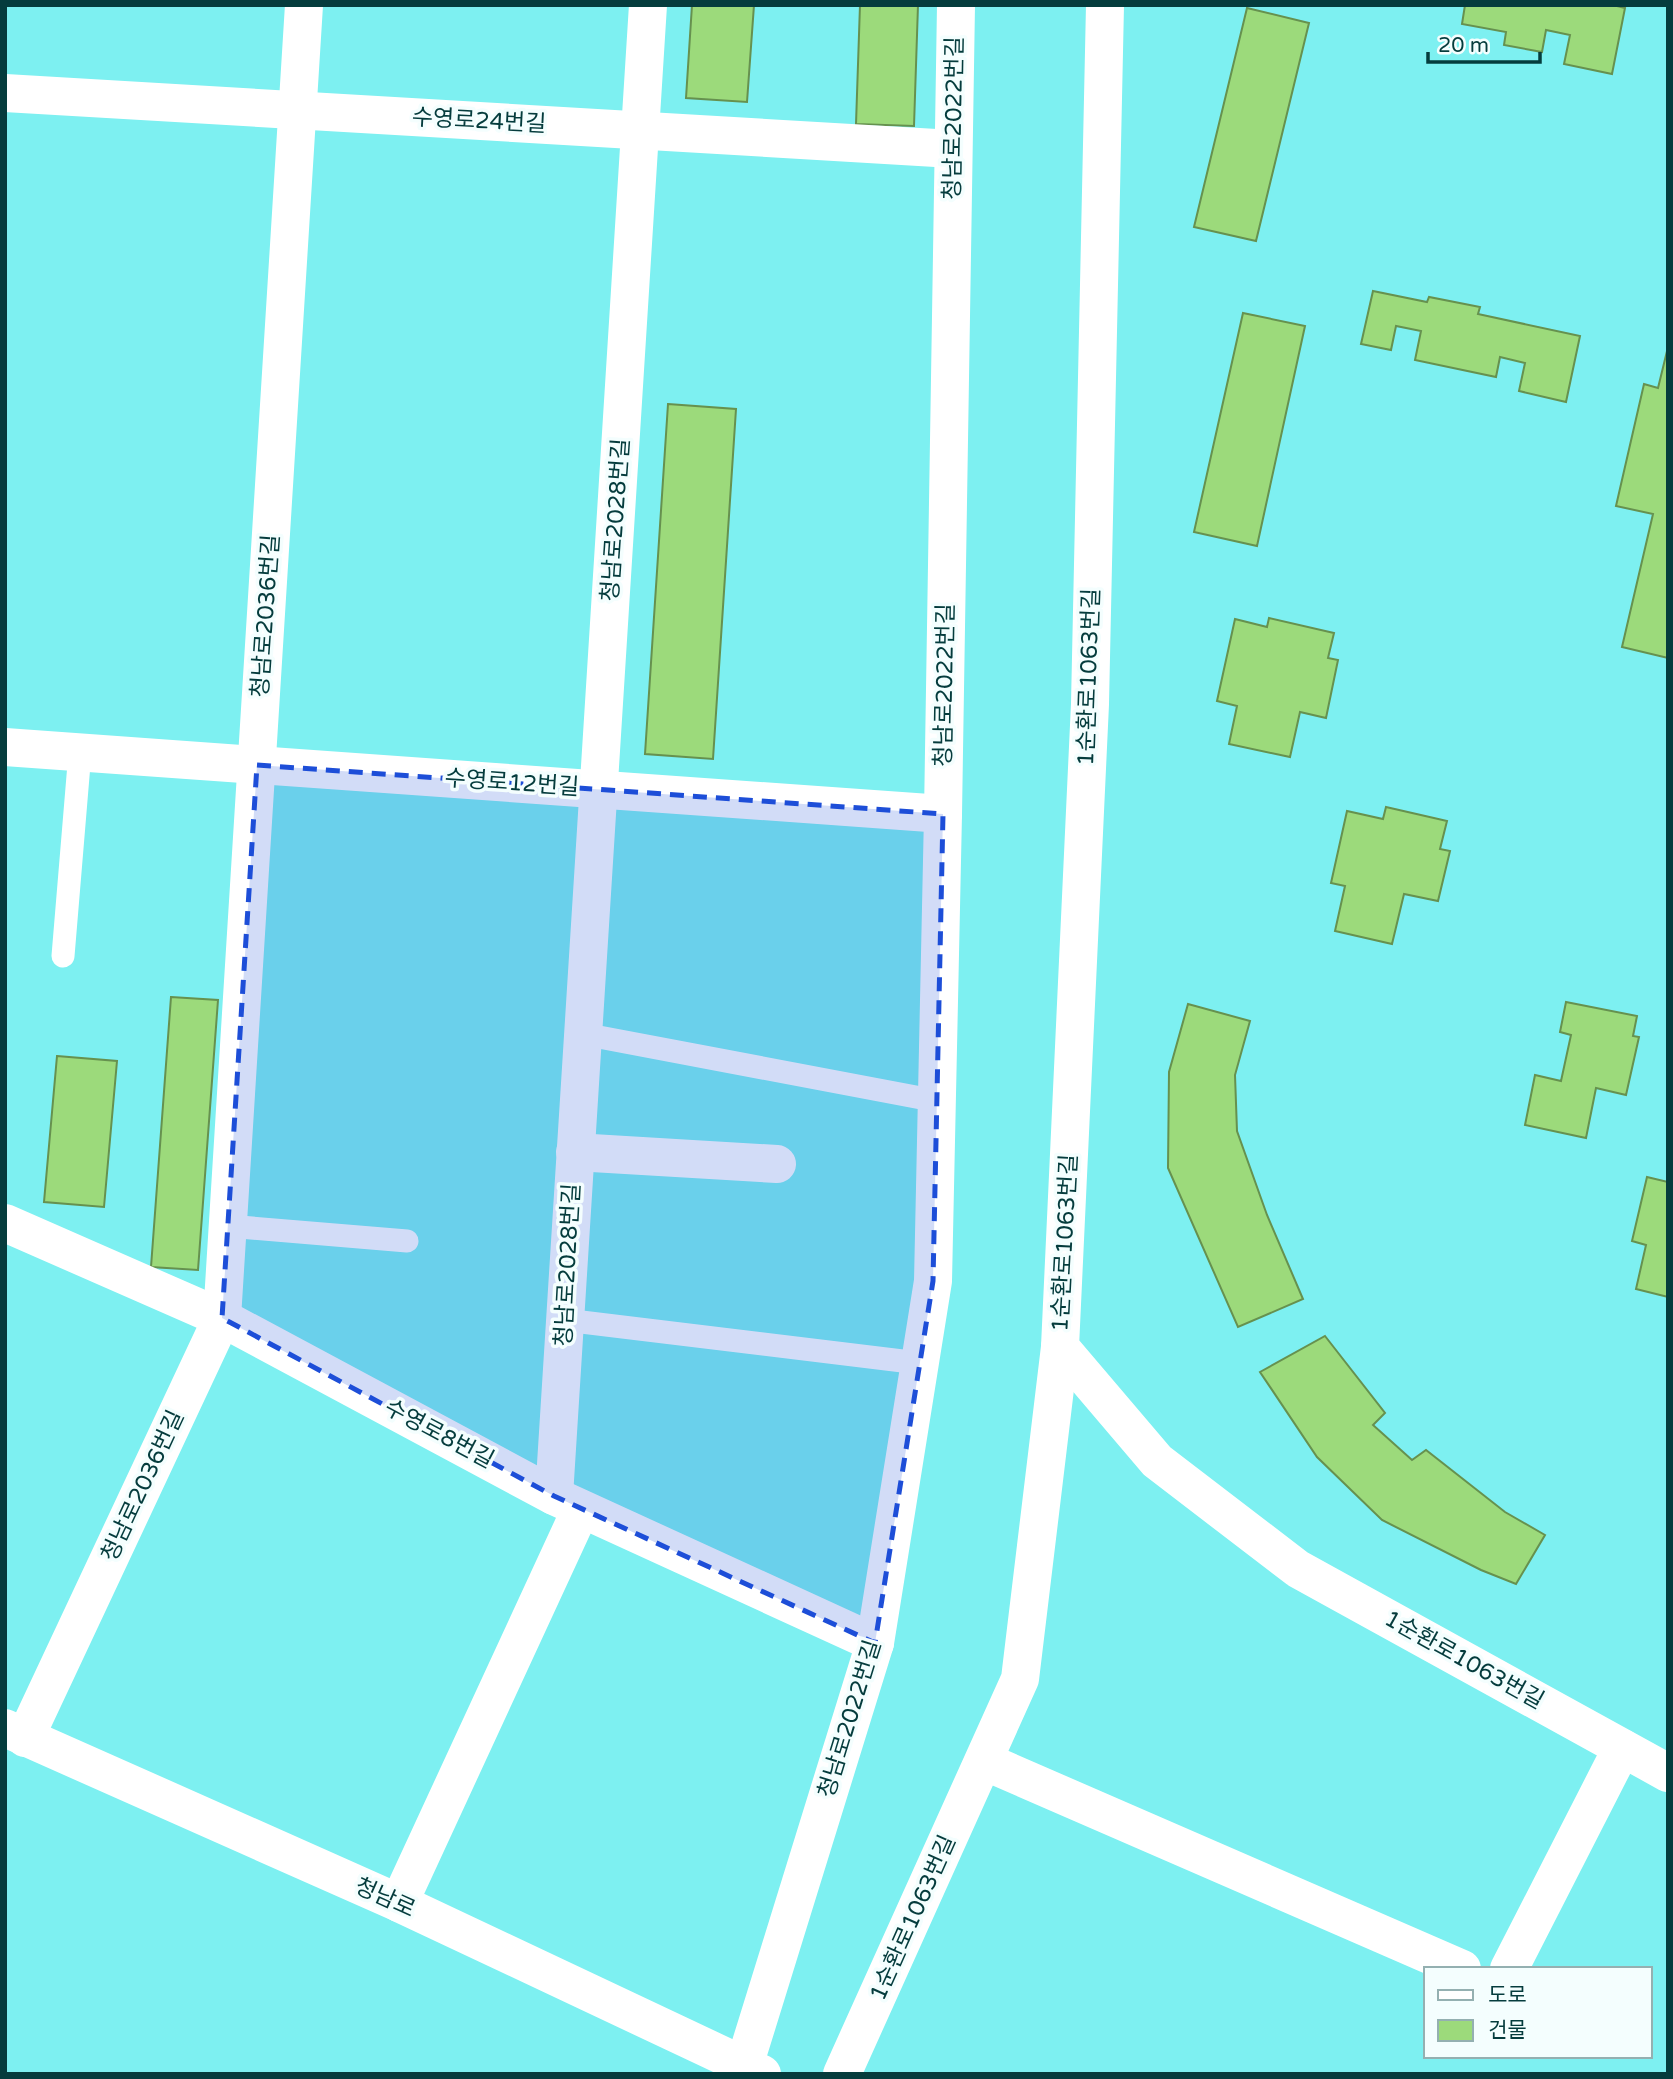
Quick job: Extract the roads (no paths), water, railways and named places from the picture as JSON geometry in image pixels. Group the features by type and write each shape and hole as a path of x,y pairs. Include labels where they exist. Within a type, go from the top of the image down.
{"street":[{"name":"청남로2036번길","path":"15,1733 222,1318 304,5"},
{"name":"청남로2028번길","path":"399,1903 567,1502 565,1320 648,5"},
{"name":"청남로2022번길","path":"751,2071 875,1643 933,1281 956,5"},
{"name":"1순환로1063번길","path":"842,2074 1020,1679 1060,1348 1090,704 1105,5"},
{"name":"수영로24번길","path":"5,93 953,149"},
{"name":"수영로12번길","path":"5,747 943,814"},
{"path":"575,1152 777,1164"},
{"name":"수영로8번길","path":"5,1223 222,1318 567,1502 875,1643"},
{"name":"1순환로1063번길","path":"1060,1348 1157,1461 1298,1569 1668,1773"},
{"name":"청남로","path":"15,1733 399,1903 751,2071"},
{"path":"1510,1967 1622,1748"},
{"path":"984,1761 1457,1967"}],"lane":[{"path":"63,956 80,752"},
{"path":"583,1034 937,1101"},
{"path":"228,1226 407,1241"},
{"path":"565,1320 919,1363"}]}
